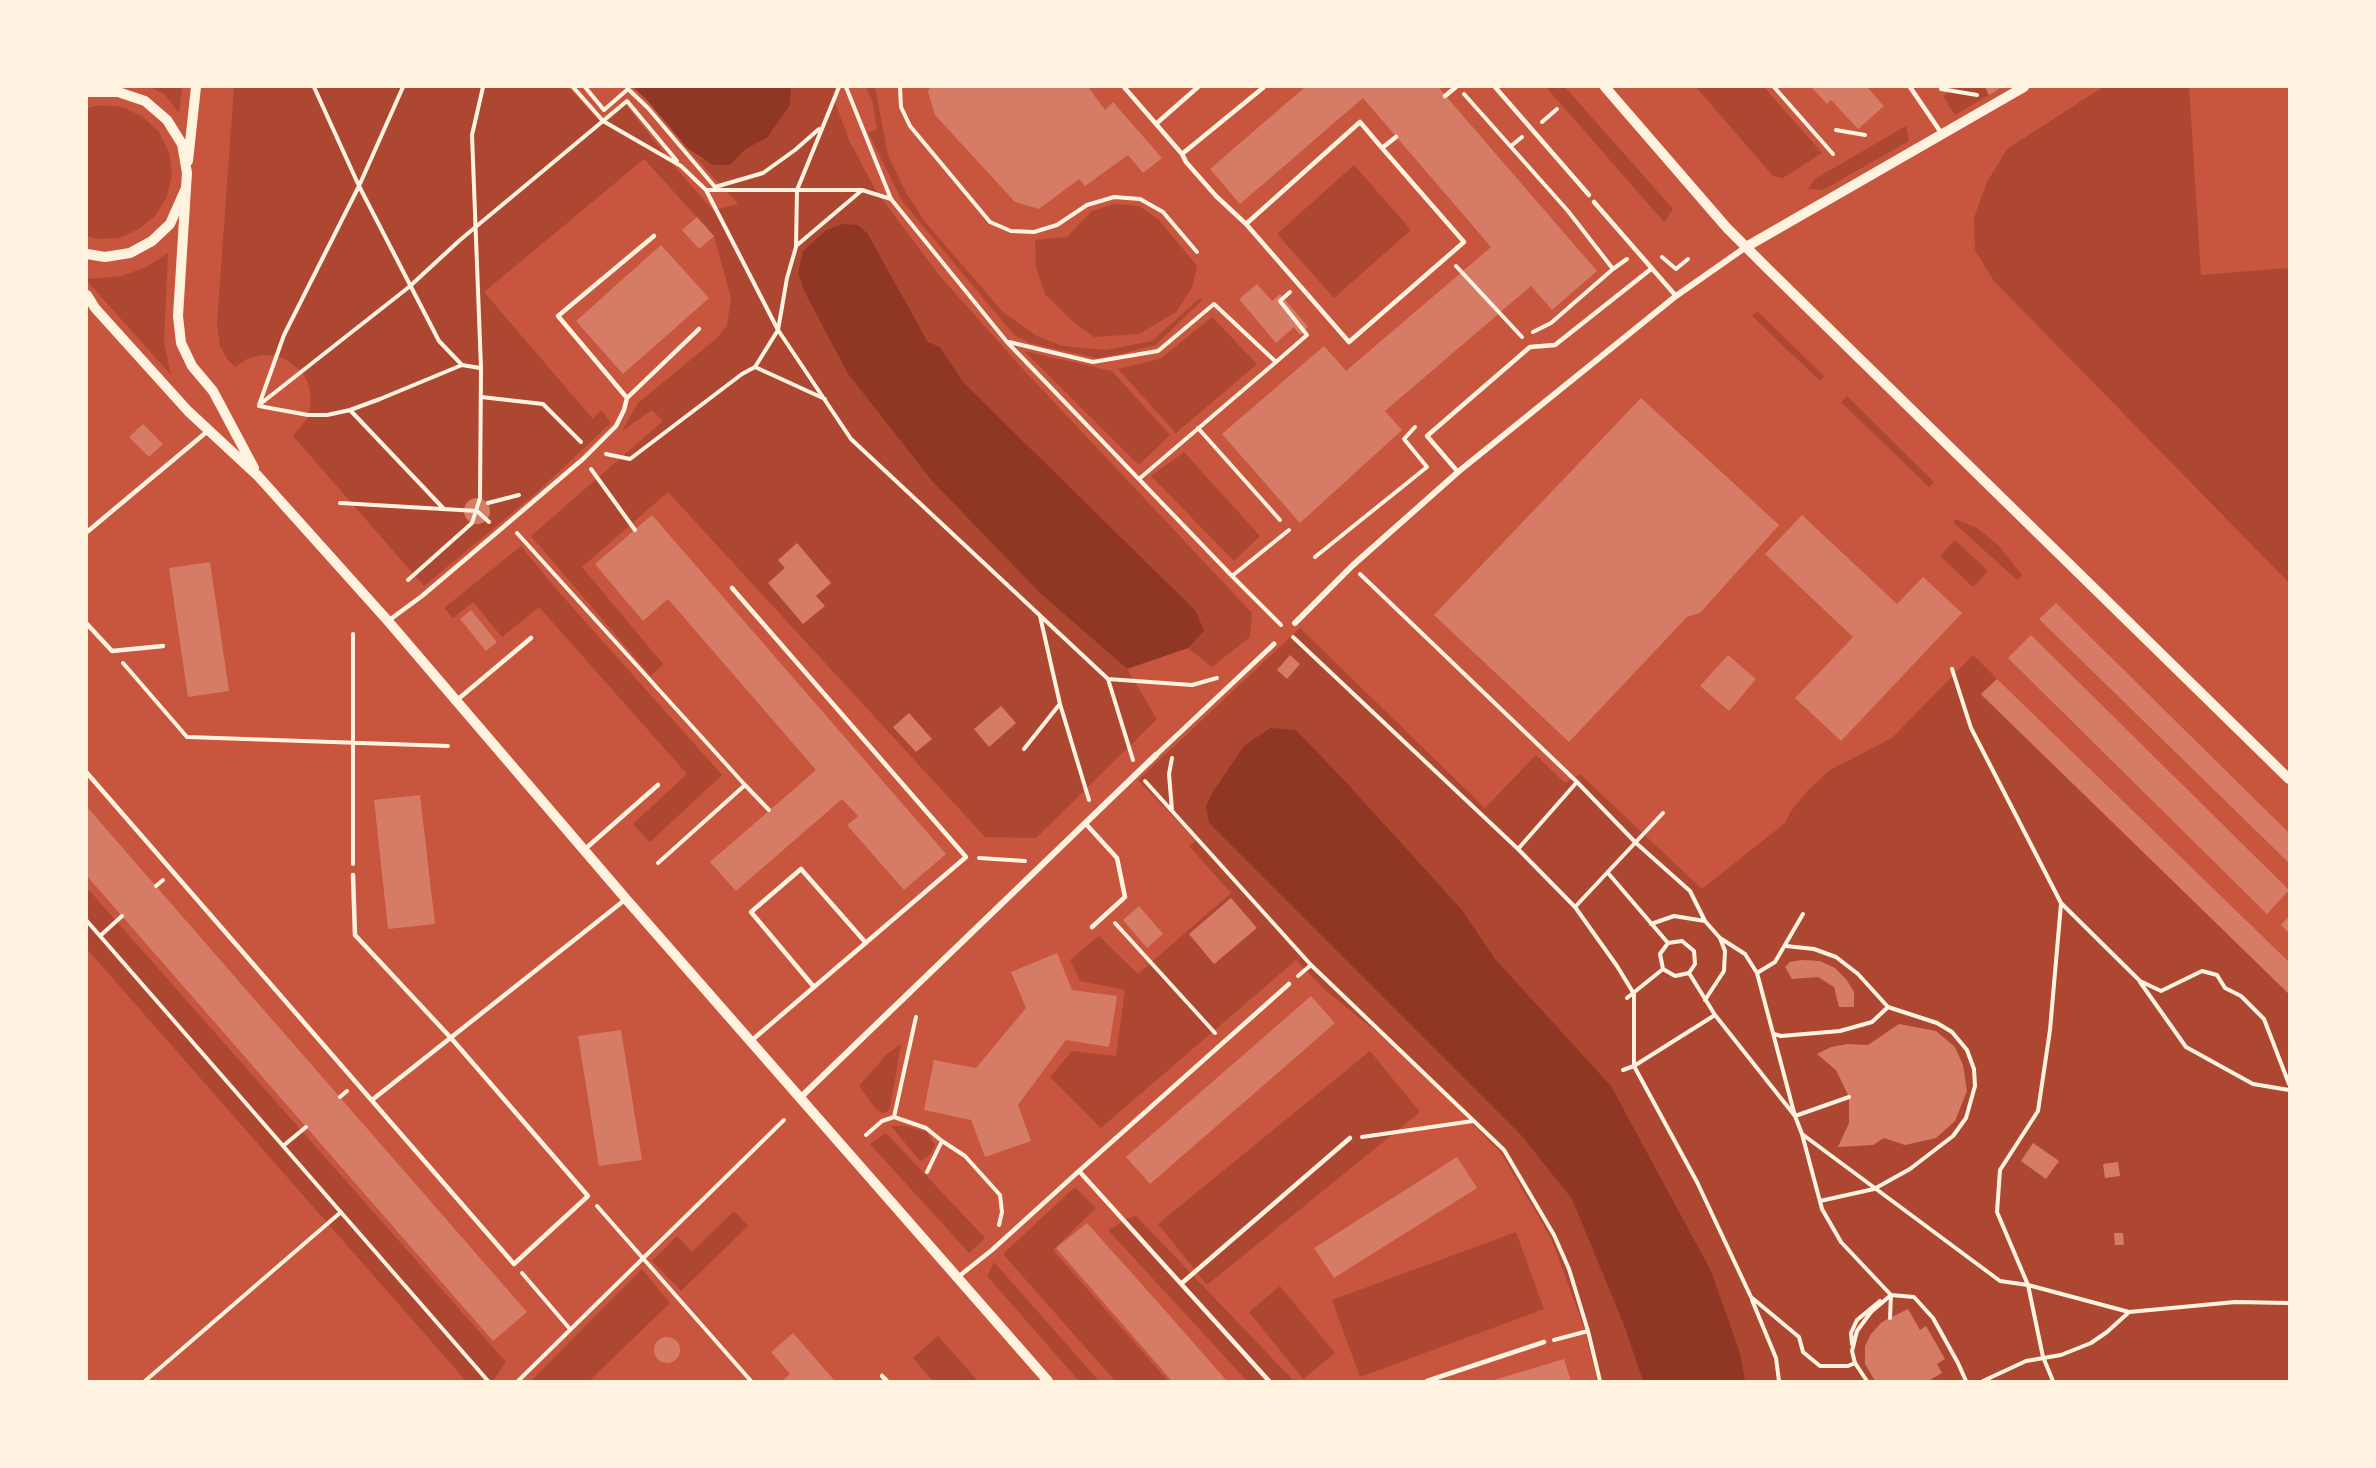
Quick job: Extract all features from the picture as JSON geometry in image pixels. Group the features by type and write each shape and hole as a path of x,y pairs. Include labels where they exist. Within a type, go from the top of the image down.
{"street":[{"path":"196,87 187,173 178,316 181,343 192,366 213,391 258,476"},
{"path":"1605,87 1746,247 2289,779"},
{"path":"1295,623 1352,566 1458,472 1703,275 1746,247 2024,87"},
{"path":"87,92 118,92 145,101 167,120 182,144 187,173"},
{"path":"87,254 105,257 130,253 152,241 170,224 186,188"},
{"path":"87,295 95,308 166,386 258,476 388,621 626,899 1048,1381"},
{"path":"801,1098 1093,815 1274,644"}],"lane":[{"path":"1124,87 1182,154 1186,162 1246,224 1349,342 1464,242 1360,122 1246,224"},
{"path":"1156,123 1198,87"},
{"path":"1182,154 1264,87"},
{"path":"1445,96 1457,87"},
{"path":"1495,87 1588,195"},
{"path":"1910,87 1942,134"},
{"path":"1382,148 1396,137"},
{"path":"1594,202 1676,296"},
{"path":"627,398 558,316 654,236"},
{"path":"1458,472 1427,436 1530,347 1555,345 1651,269"},
{"path":"388,621 422,596 583,459 616,426 627,398 699,329"},
{"path":"87,532 209,430"},
{"path":"732,588 966,857 751,1041"},
{"path":"87,624 112,651 163,646"},
{"path":"456,701 531,638"},
{"path":"87,773 514,1264 588,1196 451,1038 355,935 353,875"},
{"path":"584,850 658,784"},
{"path":"1085,824 1117,858 1125,897 1092,927"},
{"path":"814,987 751,912 801,869 866,942"},
{"path":"372,1101 626,899"},
{"path":"958,1277 992,1250 1289,984"},
{"path":"1182,1283 1350,1138"},
{"path":"1079,1171 1269,1381"},
{"path":"1427,1381 1544,1342"},
{"path":"882,1376 887,1381"}],"path":[{"path":"314,87 359,186 409,287 439,341 462,365"},
{"path":"259,405 284,335 359,186 403,87"},
{"path":"408,580 472,523 480,498 481,368 472,135 483,87"},
{"path":"573,87 603,121 681,166"},
{"path":"585,87 604,110"},
{"path":"481,398 543,404 590,451 630,459 742,374 755,367 778,330 787,278 796,247 797,190 821,126 836,98 839,87"},
{"path":"846,87 891,199 1007,342 1315,659 1518,849 1575,907 1634,994 1634,1066 1697,1182 1751,1297 1776,1358 1779,1381"},
{"path":"900,87 901,107 910,126 990,222 1011,231 1034,232 1057,225 1087,205 1114,197 1140,200 1163,212 1197,252"},
{"path":"1457,87 1580,226"},
{"path":"1774,87 1833,154"},
{"path":"599,116 628,89 648,108 715,187"},
{"path":"259,405 409,287 627,101 681,166 706,190 778,330 851,439 1108,679 1137,773 1311,965 1504,1149 1554,1235 1569,1269 1600,1381"},
{"path":"706,190 763,173 795,150 821,126"},
{"path":"1836,130 1865,135"},
{"path":"706,190 862,190 891,199"},
{"path":"796,247 862,190"},
{"path":"1461,272 1530,347"},
{"path":"1138,479 1307,335 1280,301 1291,291"},
{"path":"1007,342 1093,362 1158,351 1214,304 1276,362"},
{"path":"259,405 309,415 327,415 350,410 462,365 481,368"},
{"path":"755,367 826,399"},
{"path":"350,410 444,510"},
{"path":"1198,428 1281,520"},
{"path":"583,459 635,530"},
{"path":"340,503 477,511 498,531"},
{"path":"508,523 769,810"},
{"path":"1232,576 1289,530"},
{"path":"1352,566 1577,782 1636,843 1690,891 1705,921 1720,938 1745,954 1757,973 1820,1201 1841,1242 1891,1295 1914,1297 1933,1318 1966,1381"},
{"path":"1040,615 1060,704 1093,815"},
{"path":"353,634 353,875"},
{"path":"112,651 187,737 448,746"},
{"path":"1952,669 1971,728 2061,903 2140,981 2186,1047 2253,1084 2289,1090"},
{"path":"1108,679 1192,685 1242,672"},
{"path":"1024,749 1060,704"},
{"path":"1172,810 1169,774 1173,755"},
{"path":"1518,849 1577,782"},
{"path":"658,863 745,784"},
{"path":"1575,907 1664,813"},
{"path":"966,857 1045,862"},
{"path":"1608,873 1668,943"},
{"path":"2053,1381 2043,1357 2028,1285 1997,1212 2000,1170 2038,1111 2050,1030 2061,903"},
{"path":"1107,914 1224,1042"},
{"path":"1757,973 1775,962 1803,914"},
{"path":"100,936 122,916"},
{"path":"1651,924 1674,916 1705,921"},
{"path":"87,921 488,1381"},
{"path":"1705,1000 1724,971 1725,951 1720,938"},
{"path":"1682,941 1694,951 1695,964 1689,973 1675,976 1663,969 1660,954 1668,943 1682,941"},
{"path":"1786,945 1814,949 1836,957 1858,974 1888,1006 1936,1023 1952,1032 1967,1050 1974,1069 1975,1086 1966,1118 1953,1136 1910,1169 1874,1189 1820,1201"},
{"path":"1627,998 1663,969"},
{"path":"2140,981 2161,991 2202,971 2217,975 2225,988 2241,996 2264,1018 2289,1084"},
{"path":"1689,973 1715,1015 1795,1116"},
{"path":"1773,1034 1780,1036 1840,1031 1872,1022 1888,1006"},
{"path":"1623,1070 1634,1066 1715,1015"},
{"path":"894,1117 916,1017"},
{"path":"1795,1116 1849,1097"},
{"path":"866,1135 882,1121 894,1117 926,1128 965,1156 1000,1195 1002,1212 992,1250"},
{"path":"518,1381 784,1120"},
{"path":"1350,1138 1474,1121"},
{"path":"283,1146 306,1127"},
{"path":"1802,1134 2000,1281 2028,1285 2129,1312 2235,1302 2289,1303"},
{"path":"927,1172 942,1141"},
{"path":"588,1196 751,1381"},
{"path":"145,1381 341,1212"},
{"path":"514,1264 570,1330"},
{"path":"1890,1318 1891,1295"},
{"path":"1866,1381 1855,1363 1852,1351 1857,1331 1862,1323 1891,1295"},
{"path":"1751,1297 1799,1337 1803,1352 1820,1366 1855,1363"},
{"path":"1983,1381 2026,1361 2067,1353 2091,1343 2108,1332 2129,1312"},
{"path":"1544,1342 1588,1331"}],"shaded area":[{"path":"150,87 182,87 179,113 164,94"},
{"path":"234,87 568,87 603,125 626,105 675,167 713,210 738,204 688,149 700,159 730,165 747,148 767,138 790,105 791,87 835,87 834,99 849,140 876,191 939,275 1022,368 1252,613 1250,637 1212,667 1188,648 1204,631 1196,611 964,383 940,347 928,342 868,234 826,230 803,251 798,273 804,291 848,374 932,481 1040,593 1127,669 1157,719 1036,838 985,837 668,492 582,567 663,664 651,676 531,536 663,421 652,410 622,431 638,403 717,338 727,325 731,298 714,236 644,159 484,292 593,419 601,410 611,423 535,494 424,586 293,436 307,419 310,408 311,397 308,383 301,371 285,359 261,355 247,359 235,367 227,359 220,346 217,323"},
{"path":"633,87 791,87 791,91 790,105 767,138 747,148 730,165 713,165 688,149 647,100"},
{"path":"866,87 875,87 888,155 905,191 925,222 1003,312 1035,335 1062,346 1106,350 1152,341 1200,298 1202,300 1156,345 1120,354 1096,358 1030,343 1014,335 902,201 868,132 877,130 872,100"},
{"path":"1546,87 1565,87 1673,209 1664,222"},
{"path":"1696,87 1764,87 1822,153 1783,178 1773,176"},
{"path":"1957,87 1985,87 1989,95 1955,115 1943,96"},
{"path":"2103,87 2189,87 2201,275 2289,268 2289,583 1994,281 1975,250 1974,218 1987,182 2007,149"},
{"path":"101,105 123,107 143,117 159,132 169,152 172,174 167,196 156,215 139,229 119,238 97,239 87,236 87,108"},
{"path":"1906,126 1909,141 1823,190 1808,189 1815,179"},
{"path":"1354,165 1411,230 1334,298 1277,234"},
{"path":"1114,204 1139,206 1159,220 1197,266 1192,288 1176,312 1139,334 1094,337 1072,321 1045,294 1036,268 1035,240 1067,237 1092,211"},
{"path":"843,224 858,225 868,234 928,342 940,347 964,383 1196,611 1204,631 1188,648 1127,669 1040,593 932,481 848,374 804,291 798,273 803,251 826,230"},
{"path":"168,253 164,342 171,375 87,281 87,279 122,276 148,266"},
{"path":"1757,311 1824,376 1820,381 1752,316"},
{"path":"1212,317 1257,364 1176,433 1118,369 1160,359"},
{"path":"1024,351 1112,371 1170,435 1139,465"},
{"path":"1847,396 1934,482 1929,487 1841,402"},
{"path":"1184,452 1260,536 1234,561 1151,476"},
{"path":"1956,519 1977,528 1999,546 2022,575 2017,580 1953,522"},
{"path":"1955,540 1988,571 1973,587 1940,556"},
{"path":"521,546 558,591 722,775 650,842 633,824 687,774 539,607 502,637 473,602 453,618 444,608"},
{"path":"1300,628 1485,808 1536,755 1565,783 1580,774 1702,889 1785,823 1791,811 1808,790 1830,770 1892,738 1973,655 1997,679 1981,695 2289,994 2289,1381 1597,1381 1585,1330 1551,1238 1501,1153 1405,1055 1324,989 1296,960 1101,1128 1050,1077 1072,1051 1116,1056 1125,990 1080,981 1070,960 1099,936 1138,974 1231,893 1189,846 1196,840 1138,780"},
{"path":"1270,728 1296,730 1344,780 1462,910 1495,959 1611,1086 1711,1271 1740,1353 1745,1381 1643,1381 1624,1325 1572,1199 1521,1135 1209,823 1206,807 1212,793 1244,746"},
{"path":"87,888 506,1362 493,1381 466,1381 87,949"},
{"path":"901,1044 890,1109 884,1114 876,1109 859,1086 887,1054"},
{"path":"1370,1051 1420,1112 1207,1285 1158,1224"},
{"path":"891,1126 905,1126 927,1132 935,1145 930,1155 920,1161"},
{"path":"886,1133 985,1238 969,1253 870,1144"},
{"path":"1075,1187 1096,1208 1053,1250 1168,1381 1115,1381 1003,1254"},
{"path":"734,1211 748,1226 681,1291 652,1261 677,1236 692,1252"},
{"path":"1135,1215 1294,1381 1247,1381 1108,1230"},
{"path":"1516,1232 1544,1309 1360,1377 1332,1300"},
{"path":"994,1262 1099,1381 1079,1381 987,1276"},
{"path":"642,1269 670,1303 589,1381 531,1381"},
{"path":"1280,1286 1335,1353 1303,1379 1249,1312"},
{"path":"938,1336 978,1381 933,1381 913,1358"}],"building":[{"path":"930,87 1088,87 1105,110 1113,102 1162,158 1143,173 1128,155 1085,186 1079,179 1039,209 1015,202 935,115 928,92"},
{"path":"1305,87 1438,87 1597,271 1552,310 1531,286 1385,411 1402,430 1300,523 1222,434 1324,346 1346,371 1491,247 1363,98 1240,204 1210,169"},
{"path":"1811,87 1867,87 1884,106 1858,129 1831,100 1827,104"},
{"path":"1985,87 2002,87 1989,95"},
{"path":"697,217 714,236 699,249 682,230"},
{"path":"661,245 709,298 623,374 576,321"},
{"path":"1257,284 1272,301 1280,294 1308,327 1300,335 1294,327 1276,343 1239,299"},
{"path":"1641,398 1779,525 1700,613 1687,617 1569,742 1434,615"},
{"path":"143,424 163,444 149,457 129,437"},
{"path":"477,498 486,502 490,511 486,520 477,524 468,520 464,511 468,502"},
{"path":"652,515 946,854 904,890 847,825 858,816 842,799 736,891 710,862 816,770 668,599 643,621 595,564"},
{"path":"1802,515 1897,604 1923,577 1962,613 1841,741 1795,698 1853,637 1765,554"},
{"path":"797,543 831,583 816,596 825,606 803,624 768,583 785,568 778,560"},
{"path":"210,562 229,691 188,697 169,568"},
{"path":"2056,603 2289,833 2289,863 2039,619"},
{"path":"471,610 497,642 486,651 460,619"},
{"path":"2031,635 2289,890 2267,914 2008,658"},
{"path":"1290,655 1300,664 1287,679 1277,670"},
{"path":"1728,655 1756,679 1729,711 1700,686"},
{"path":"1997,679 2289,962 2289,994 1981,694"},
{"path":"1001,706 1016,723 989,747 974,729"},
{"path":"909,713 932,739 916,752 893,727"},
{"path":"420,795 435,924 388,929 374,800"},
{"path":"87,807 527,1312 493,1341 87,876"},
{"path":"1231,898 1257,928 1214,964 1189,934"},
{"path":"1139,906 1163,934 1147,948 1123,920"},
{"path":"2289,916 2289,933 2281,925"},
{"path":"1057,953 1072,990 1117,996 1109,1047 1066,1040 1018,1105 1031,1141 985,1157 971,1120 924,1110 934,1060 976,1068 1026,1008 1011,972"},
{"path":"1820,961 1835,968 1854,992 1854,1007 1839,1007 1834,987 1818,977 1792,979 1785,967 1790,962"},
{"path":"1311,996 1335,1023 1150,1184 1126,1157"},
{"path":"1899,1024 1936,1031 1955,1047 1963,1065 1967,1091 1955,1121 1936,1138 1905,1145 1884,1138 1873,1145 1838,1147 1849,1123 1849,1097 1836,1070 1817,1054 1831,1047 1848,1044 1868,1045"},
{"path":"621,1030 642,1160 599,1166 578,1036"},
{"path":"2033,1143 2059,1161 2046,1179 2021,1161"},
{"path":"1457,1157 1477,1188 1334,1278 1314,1248"},
{"path":"2118,1162 2120,1176 2105,1178 2103,1164"},
{"path":"1087,1223 1227,1381 1172,1381 1056,1248"},
{"path":"2114,1233 2123,1233 2124,1245 2115,1245"},
{"path":"1908,1309 1920,1330 1926,1326 1945,1359 1937,1364 1942,1373 1928,1381 1875,1381 1865,1364 1865,1346 1871,1334 1882,1322"},
{"path":"793,1333 835,1381 782,1381 790,1374 771,1352"},
{"path":"667,1337 676,1341 680,1350 676,1359 667,1363 658,1359 654,1350 658,1341"},
{"path":"1564,1359 1571,1381 1494,1380"}]}
